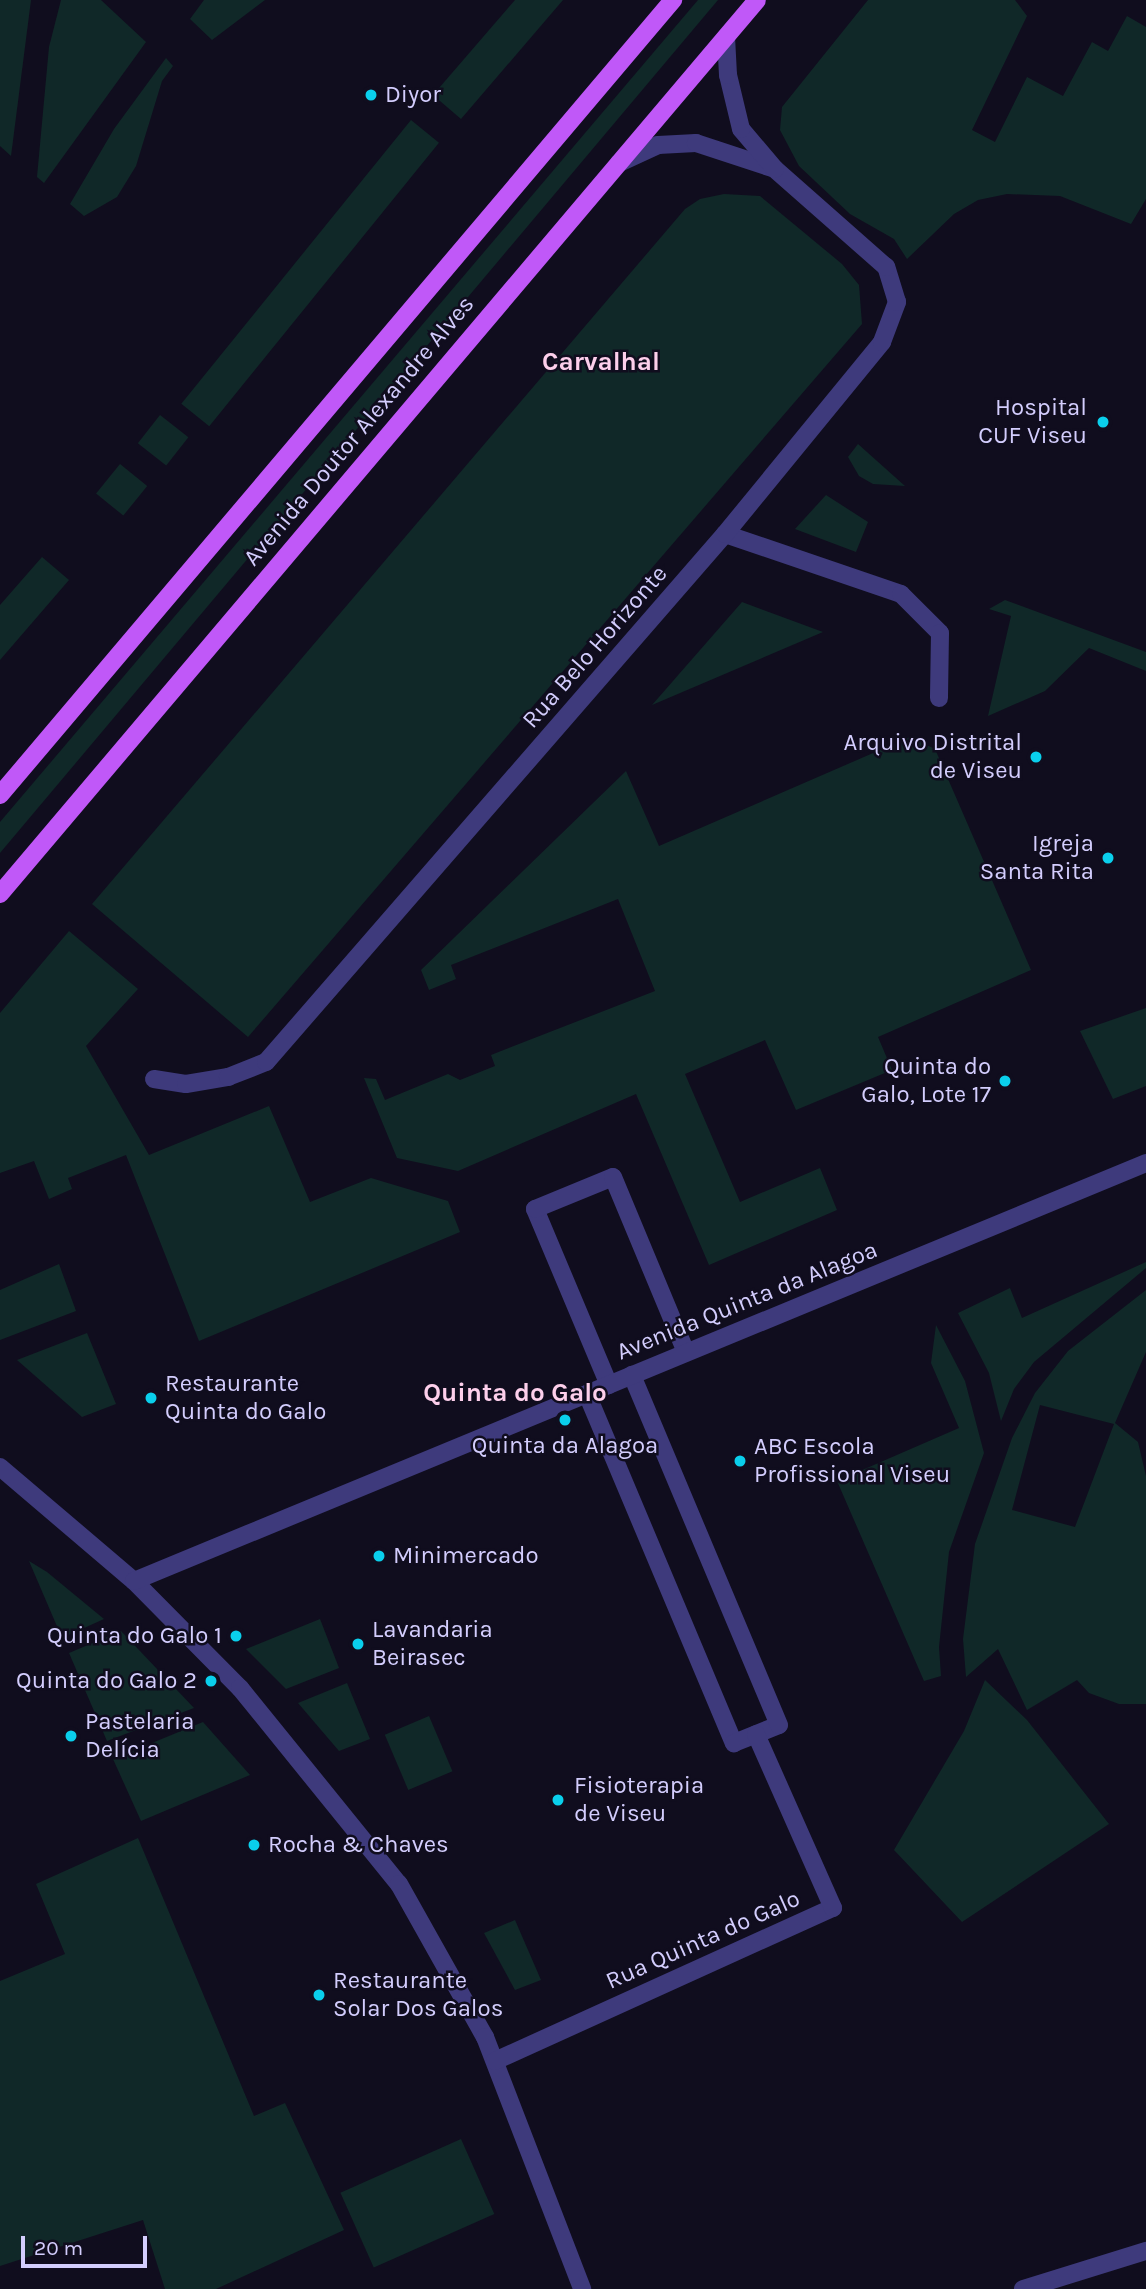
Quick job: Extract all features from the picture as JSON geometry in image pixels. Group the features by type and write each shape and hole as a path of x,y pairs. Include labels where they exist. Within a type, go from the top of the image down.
{"main road":[{"name":"Avenida Doutor Alexandre Alves","path":"0,794 673,0"},
{"name":"Avenida Doutor Alexandre Alves","path":"0,894 757,0"}],"street":[{"name":"Rua Belo Horizonte","path":"154,1079 186,1084 228,1077 266,1062 725,534 882,342 897,302 886,267 775,169 741,129 728,75 726,37"},
{"name":"Rua Belo Horizonte","path":"619,163 658,145 696,143 775,169"},
{"path":"725,534 901,594 940,633 939,698"},
{"name":"Avenida Quinta da Alagoa","path":"134,1581 1146,1163"},
{"path":"609,1385 535,1209 613,1177 686,1352"},
{"path":"587,1394 734,1743 779,1725 632,1375"},
{"path":"1,1469 134,1581 240,1688 399,1884 440,1951 495,2061 582,2289"},
{"name":"Rua Quinta do Galo","path":"495,2061 833,1908 756,1734"},
{"path":"1023,2289 1146,2251"},
{"path":"572,2263 594,2289"}],"green space":[{"path":"0,0 31,0 11,156 0,146"},
{"path":"61,0 101,0 146,42 44,183 37,177 49,47"},
{"path":"204,0 265,0 212,40 190,19"},
{"path":"515,0 563,0 461,119 433,95"},
{"path":"698,0 718,0 0,853 0,822"},
{"path":"868,0 1015,0 1027,16 972,130 995,142 1027,77 1063,96 1092,42 1108,51 1127,16 1146,27 1146,199 1131,224 1060,196 1007,194 978,200 954,214 907,259 894,239 850,214 799,166 780,130 782,107"},
{"path":"166,58 173,66 162,81 136,166 117,197 84,216 70,204 114,129"},
{"path":"411,120 439,143 209,426 181,404"},
{"path":"724,194 760,196 842,264 859,285 862,324 248,1037 92,904 685,209 700,199"},
{"path":"160,415 188,437 166,466 138,443"},
{"path":"858,444 905,486 873,484 859,476 848,457"},
{"path":"120,464 147,486 123,516 96,494"},
{"path":"826,495 868,522 856,552 795,529"},
{"path":"42,557 69,580 0,660 0,605"},
{"path":"1005,600 1146,652 1146,671 1089,648 1045,691 988,716 1011,616 989,609"},
{"path":"742,602 823,632 652,705"},
{"path":"910,737 935,749 1031,970 878,1037 892,1070 796,1110 765,1040 685,1074 740,1202 820,1168 837,1210 709,1265 636,1094 458,1171 397,1158 364,1078 376,1079 385,1100 448,1074 460,1080 495,1066 491,1055 655,991 618,899 451,965 456,979 429,990 421,970 626,771 659,846"},
{"path":"69,931 138,989 86,1046 149,1155 269,1106 310,1202 371,1178 448,1201 460,1232 199,1341 126,1155 68,1178 72,1189 49,1199 34,1161 0,1173 0,1013"},
{"path":"1146,1008 1146,1086 1113,1099 1080,1031"},
{"path":"1146,1262 1146,1268 1034,1362 1014,1389 1001,1421 989,1373 958,1313 1010,1288 1022,1318"},
{"path":"59,1264 76,1311 0,1340 0,1290"},
{"path":"1146,1290 1146,1352 1115,1423 1138,1442 1146,1476 1146,1704 1119,1704 1089,1693 1077,1680 1027,1710 998,1649 966,1677 963,1639 975,1544 1012,1438 1035,1393 1068,1351","holes":["1040,1405 1114,1424 1075,1527 1012,1510"]},
{"path":"936,1325 965,1381 984,1453 949,1552 939,1647 941,1676 924,1681 837,1481 959,1428 931,1363"},
{"path":"87,1333 116,1404 82,1417 17,1360"},
{"path":"29,1561 47,1572 104,1619 62,1638"},
{"path":"320,1619 339,1668 286,1689 246,1649"},
{"path":"121,1631 194,1708 107,1741 69,1653"},
{"path":"985,1680 1027,1720 1109,1824 962,1922 894,1850 964,1731"},
{"path":"347,1683 370,1739 339,1751 298,1703"},
{"path":"429,1716 452,1771 408,1790 385,1735"},
{"path":"203,1722 250,1775 141,1821 113,1759"},
{"path":"138,1838 254,2116 285,2103 344,2230 216,2289 165,2289 143,2220 0,2266 0,1981 65,1954 36,1884"},
{"path":"515,1920 541,1980 515,1990 484,1933"},
{"path":"461,2139 494,2214 374,2268 340,2193"}],"place":[{"name":"Diyor","path":"371,95"},
{"name":"Hospital CUF Viseu","path":"1103,422"},
{"name":"Arquivo Distrital de Viseu","path":"1036,757"},
{"name":"Igreja Santa Rita","path":"1108,858"},
{"name":"Quinta do Galo, Lote 17","path":"1005,1081"},
{"name":"Restaurante Quinta do Galo","path":"151,1398"},
{"name":"Quinta da Alagoa","path":"565,1420"},
{"name":"ABC Escola Profissional Viseu","path":"740,1461"},
{"name":"Minimercado","path":"379,1556"},
{"name":"Quinta do Galo 1","path":"236,1636"},
{"name":"Lavandaria Beirasec","path":"358,1644"},
{"name":"Quinta do Galo 2","path":"211,1681"},
{"name":"Pastelaria Delícia","path":"71,1736"},
{"name":"Fisioterapia de Viseu","path":"558,1800"},
{"name":"Rocha & Chaves","path":"254,1845"},
{"name":"Restaurante Solar Dos Galos","path":"319,1995"}],"district":[{"name":"Carvalhal","path":"601,362"},
{"name":"Quinta do Galo","path":"515,1393"}]}
